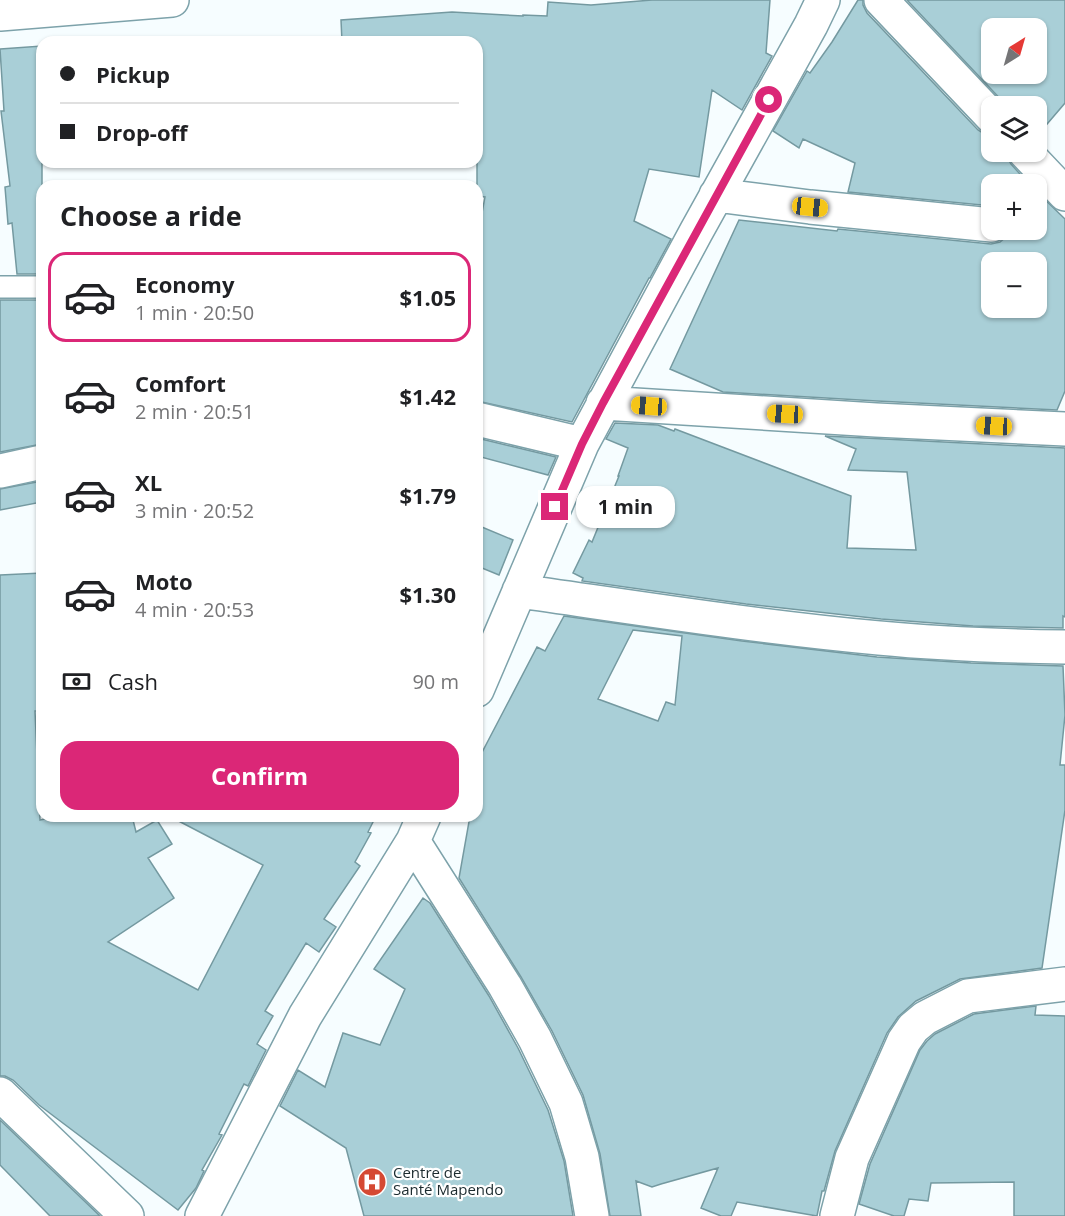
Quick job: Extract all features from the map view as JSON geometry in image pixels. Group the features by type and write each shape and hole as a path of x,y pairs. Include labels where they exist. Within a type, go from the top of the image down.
{"street":[{"path":"0,14 172,0"},
{"path":"483,676 582,444 823,0"},
{"path":"881,0 981,105"},
{"path":"1031,168 1065,194"},
{"path":"716,195 981,224"},
{"path":"603,403 1065,429"},
{"path":"483,420 582,444"},
{"path":"0,471 36,463"},
{"path":"519,591 744,623 879,638 988,646 1065,647"},
{"path":"202,1216 305,1016 419,828"},
{"path":"419,828 535,1039 566,1103 582,1158 592,1216"},
{"path":"837,1216 852,1158 904,1041 913,1028 925,1018 968,996 1065,984"},
{"path":"0,1094 127,1216"}],"lane":[{"path":"0,287 36,287"}],"building":[{"path":"652,0 770,0 766,53 772,56 742,110 712,90 699,177 649,169 634,221 671,239 572,422 483,402 483,208 485,197 483,197 483,180 477,180 477,168 483,168 483,36 342,36 341,20 452,12 547,16 548,2 591,5"},
{"path":"858,0 863,0 867,13 981,132 981,162 1010,162 1020,174 981,174 981,205 848,192 855,163 803,139 799,148 773,131 807,71 810,73"},
{"path":"907,0 1065,0 1065,103 1047,124 1047,96 998,96 986,84 1047,84 1047,18 981,18 981,78"},
{"path":"36,46 36,168 42,168 42,180 36,180 36,274 17,274 12,223 8,224 5,187 10,186 1,111 4,111 0,49"},
{"path":"1047,202 1065,219 1065,391 1057,410 723,392 670,369 739,220 991,244 1002,240 1047,240"},
{"path":"0,300 36,300 36,445 0,452"},
{"path":"615,423 658,425 674,431 675,429 851,496 847,548 916,550 907,472 848,470 856,449 825,436 1065,448 1065,617 1063,616 1063,628 973,626 881,619 746,604 582,581 583,578 573,573 589,540 592,542 628,448 606,439"},
{"path":"483,439 556,457 548,475 483,458"},
{"path":"36,482 36,503 0,510 0,489"},
{"path":"483,528 513,540 499,575 483,568"},
{"path":"36,573 36,822 134,822 136,832 154,822 158,822 172,844 148,858 174,898 108,942 198,990 263,865 181,822 373,822 368,832 371,833 355,862 360,866 324,919 336,927 319,952 306,943 265,1011 273,1016 257,1044 266,1050 248,1086 244,1084 219,1134 222,1135 202,1170 204,1171 196,1188 178,1210 39,1105 13,1080 0,1076 0,575"},
{"path":"564,616 877,657 1063,666 1065,715 1060,765 1065,765 1065,810 1042,968 960,979 916,1001 898,1017 887,1033 835,1151 824,1191 822,1191 817,1216 737,1202 731,1216 721,1216 701,1208 718,1168 652,1187 636,1181 641,1216 610,1216 600,1154 583,1095 552,1031 459,878 469,822 483,822 483,750 537,647 545,651","holes":["633,630 682,636 675,705 666,702 658,721 598,699"]},
{"path":"423,898 430,903 489,996 518,1048 548,1110 564,1161 573,1216 364,1216 346,1148 280,1106 298,1070 325,1087 343,1033 380,1045 405,989 374,969"},
{"path":"1036,1006 1035,1015 1065,1016 1065,1216 1014,1216 1014,1182 931,1183 928,1201 909,1199 904,1216 894,1216 859,1204 870,1164 920,1050 927,1041 935,1034 974,1014"},
{"path":"0,1120 100,1216 50,1216 0,1165"}],"place":[{"name":"Centre de Santé Mapendo","path":"372,1182"}],"route":[{"path":"555,507 582,444 603,403 769,100"}]}
